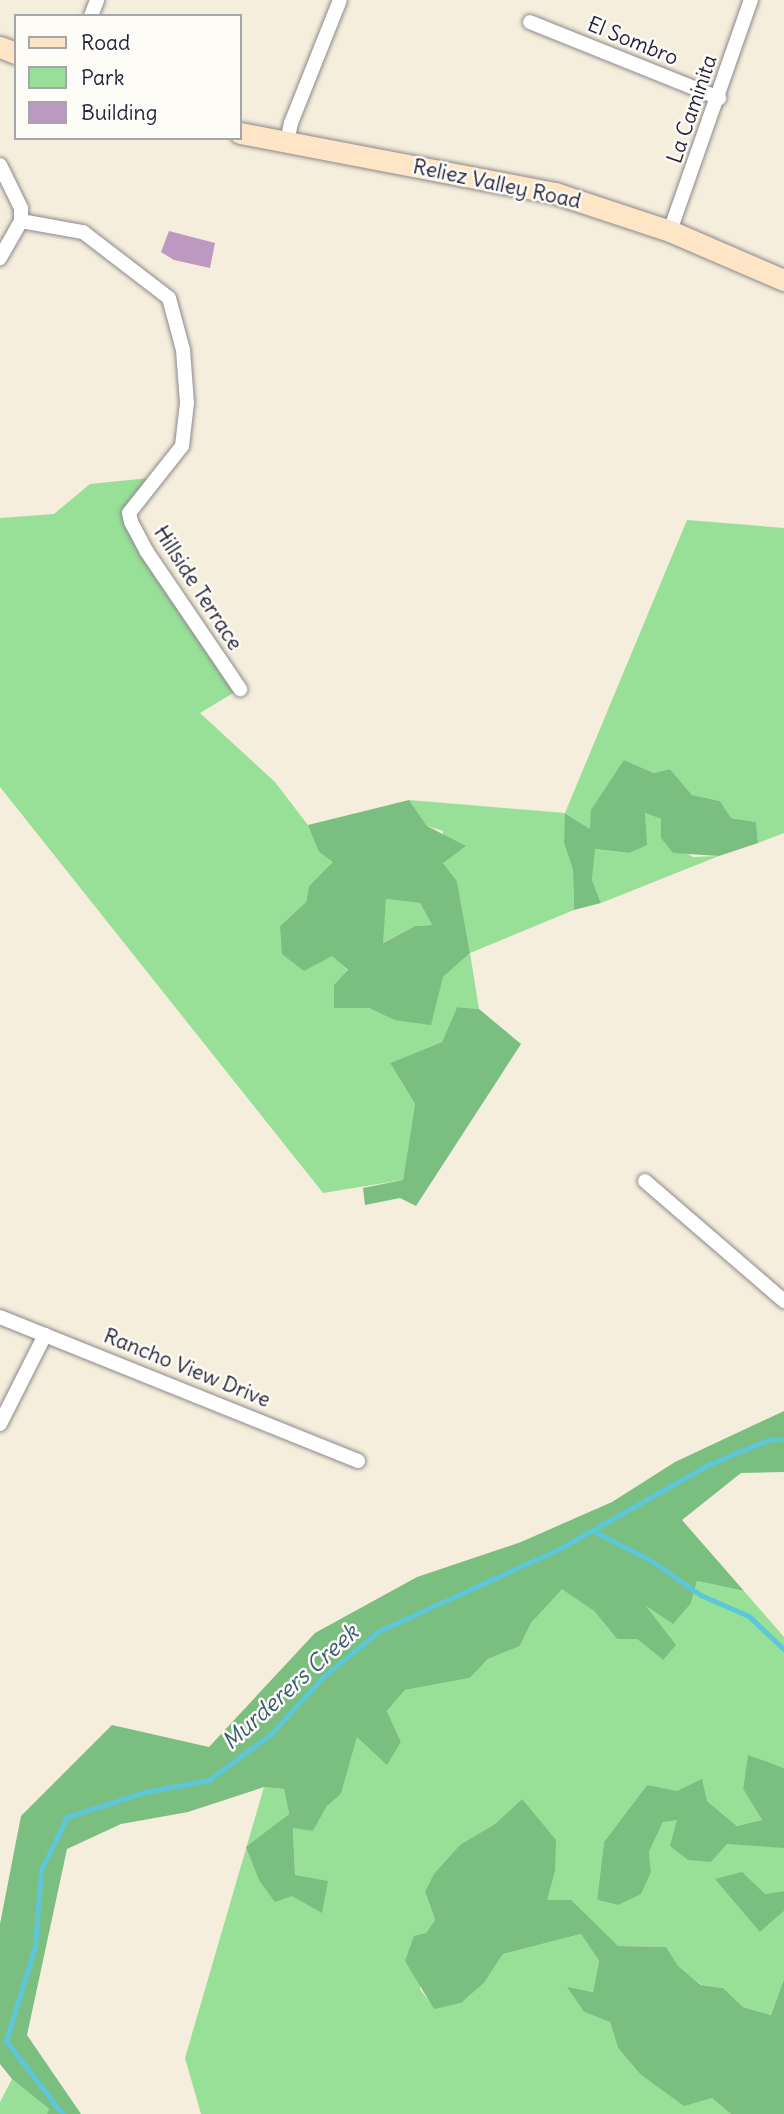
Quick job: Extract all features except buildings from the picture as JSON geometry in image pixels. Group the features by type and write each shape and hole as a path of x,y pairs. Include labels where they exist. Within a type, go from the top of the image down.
{"main road":[{"name":"Reliez Valley Road","path":"242,133 555,192 670,231 784,280"}],"street":[{"path":"287,143 291,123 340,0"},
{"name":"La Caminita","path":"670,231 719,98 751,0"},
{"name":"El Sombro","path":"530,22 719,98"},
{"path":"0,164 18,199 21,221 0,258"},
{"name":"Hillside Terrace","path":"21,221 83,232 169,298 183,350 187,403 182,446 129,513 146,552 240,689"},
{"path":"645,1181 784,1301"},
{"name":"Rancho View Drive","path":"0,1317 358,1461"},
{"path":"0,1424 45,1335"}],"green space":[{"path":"159,477 129,513 240,689 200,713 275,782 314,833 319,852 334,862 309,886 306,902 280,926 332,955 348,971 334,1008 369,1008 394,1020 470,953 479,1009 457,1007 442,1042 390,1063 415,1104 403,1180 323,1193 0,787 0,518 54,514 90,484"},
{"path":"687,520 784,528 784,833 758,843 756,822 731,818 720,801 692,795 670,769 654,773 624,760 591,830 566,813 564,843 573,870 574,910 470,953 457,881 443,863 443,831 427,826 409,800 565,813"},
{"path":"624,760 654,773 670,769 692,795 720,801 731,818 756,822 758,843 719,856 673,853 661,838 661,819 645,813 647,845 629,853 595,849 592,880 601,903 574,910 573,870 564,843 565,813 590,829 591,810"},
{"path":"409,800 427,826 466,846 443,863 457,881 470,953 443,977 431,1025 394,1020 369,1008 334,1008 334,985 348,970 332,956 304,971 282,954 280,926 306,902 309,886 333,862 319,852 308,825","holes":["386,899 420,903 432,925 415,926 383,943"]},
{"path":"645,813 661,819 661,838 693,857 719,856 601,903 592,880 594,849 629,853"},
{"path":"386,899 420,903 432,925 415,926 382,943"},
{"path":"457,1007 479,1009 521,1044 416,1206 400,1198 365,1205 363,1188 403,1180 415,1104 390,1063 442,1042"},
{"path":"784,1411 784,1472 741,1473 682,1520 744,1591 697,1581 691,1603 673,1624 645,1605 676,1645 663,1660 637,1639 617,1639 594,1611 562,1589 531,1623 520,1646 488,1659 470,1678 405,1690 387,1711 401,1742 387,1765 357,1737 341,1794 327,1806 313,1831 293,1828 295,1875 328,1881 322,1913 292,1896 275,1902 259,1880 246,1847 289,1814 284,1789 264,1787 188,1812 121,1824 67,1849 27,2035 81,2114 47,2114 49,2109 12,2079 0,2064 0,1924 21,1816 112,1725 209,1747 315,1633 417,1577 521,1542 612,1502 675,1462"},
{"path":"697,1581 744,1591 784,1637 784,1768 748,1756 743,1789 762,1820 737,1826 707,1801 647,1785 604,1842 597,1900 618,1905 651,1872 649,1852 663,1822 677,1819 711,1862 727,1843 784,1846 784,1891 765,1894 760,1932 784,1911 784,1979 771,2015 743,2007 723,1988 702,1985 677,1966 666,1947 618,1946 587,1920 546,1900 555,1871 522,1799 495,1824 461,1844 425,1893 435,1920 426,1933 420,1989 434,2008 461,2003 484,1983 503,1954 581,1934 599,1961 593,1992 568,1988 584,2012 610,2022 618,2048 640,2074 684,2105 712,2098 731,2114 201,2114 185,2058 264,1787 284,1789 289,1814 247,1847 295,1875 293,1827 313,1831 327,1806 341,1794 357,1736 387,1764 401,1742 387,1711 405,1690 470,1678 488,1659 520,1646 531,1623 562,1588 594,1611 617,1639 637,1639 663,1660 643,1603 691,1603"},
{"path":"748,1755 784,1768 784,1848 727,1844 711,1862 688,1860 670,1846 677,1820 663,1822 649,1852 651,1872 641,1894 618,1905 597,1900 604,1842 647,1785 677,1791 702,1779 707,1801 737,1826 762,1820 743,1789"},
{"path":"522,1799 556,1840 555,1871 547,1900 571,1900 618,1946 666,1947 678,1966 701,1985 723,1988 743,2007 771,2015 784,1979 784,2114 731,2114 712,2098 684,2106 640,2074 618,2048 610,2022 584,2012 567,1987 593,1992 599,1961 581,1934 503,1954 484,1983 461,2003 434,2009 405,1961 414,1936 426,1933 435,1920 425,1892 434,1874 461,1844 495,1824"},
{"path":"742,1872 765,1894 784,1891 784,1911 760,1932 715,1879"},
{"path":"12,2079 49,2109 47,2114 0,2114 0,2102"}],"waterway":[{"name":"Murderers Creek","path":"62,2114 6,2041 35,1946 41,1870 67,1817 145,1792 209,1780 271,1734 322,1678 379,1631 559,1549 710,1464 768,1440 784,1440"},
{"path":"594,1531 652,1561 701,1595 749,1616 784,1649"}]}
